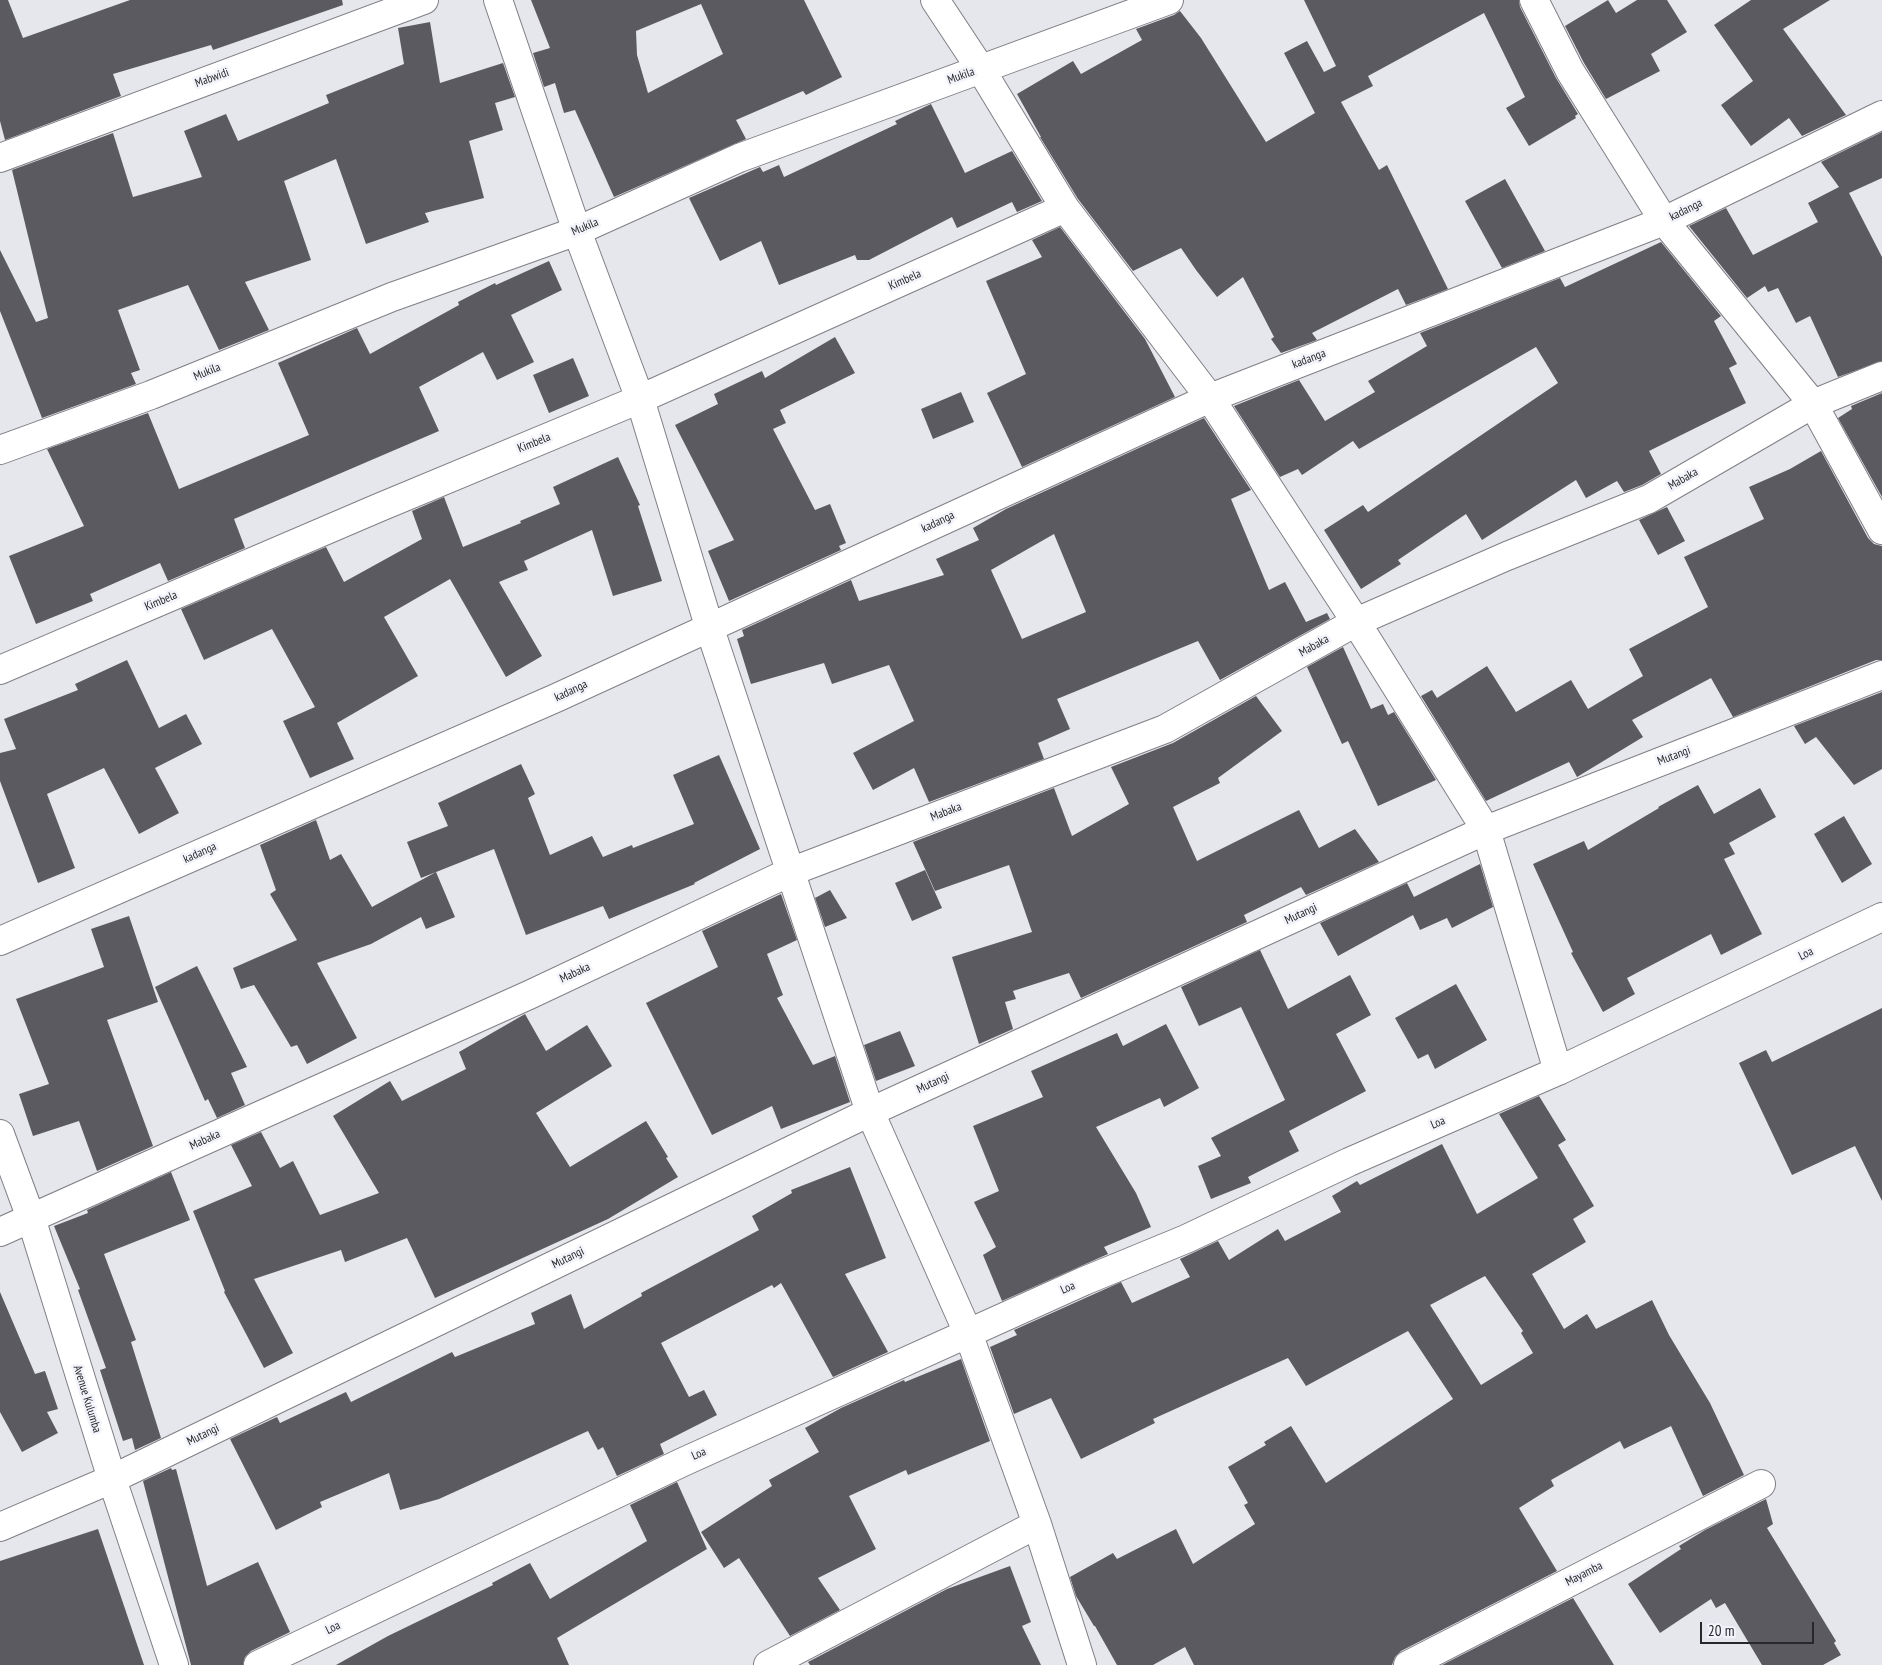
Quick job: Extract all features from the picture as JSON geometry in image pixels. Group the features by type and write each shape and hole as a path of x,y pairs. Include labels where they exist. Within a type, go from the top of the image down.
{"street":[{"name":"Mabwidi","path":"0,158 424,0"},
{"path":"498,0 577,231 640,399 709,626 870,1112 968,1333 1037,1524 1082,1665"},
{"path":"936,0 980,68 1065,208 1210,398 1356,622 1486,830 1558,1072"},
{"name":"Mukila","path":"0,450 151,395 392,297 577,231 739,158 1169,0"},
{"path":"1534,0 1570,71 1664,221 1814,404 1882,530"},
{"name":"kadanga","path":"0,941 556,698 709,626 1210,398 1664,221 1882,115"},
{"name":"Kimbela","path":"0,670 378,508 640,399 1065,208"},
{"name":"Mabaka","path":"0,1232 529,995 790,872 1165,729 1356,622 1508,556 1648,499 1814,404 1882,376"},
{"name":"Mutangi","path":"0,1528 112,1478 870,1112 1486,830 1882,675"},
{"name":"Loa","path":"258,1665 674,1466 1084,1281 1186,1239 1349,1162 1558,1072 1882,918"},
{"name":"Avenue Kulumba","path":"0,1134 31,1218 112,1478 174,1665"},
{"name":"Mayamba","path":"1408,1665 1761,1484"},
{"path":"768,1665 1037,1524"}],"building":[{"path":"0,0 8,0 23,38 130,0 342,0 343,5 213,50 211,45 113,74 121,96 5,140 0,121"},
{"path":"531,0 804,0 842,77 806,95 803,91 736,120 746,139 614,197 575,110 564,113 555,83 544,87 533,53 550,48","holes":["701,4 723,54 648,93 637,55 636,31"]},
{"path":"1304,0 1519,0 1520,7 1556,78 1578,114 1575,116 1576,118 1529,146 1506,108 1525,97 1484,13 1368,76 1373,86 1341,102 1379,170 1387,165 1448,289 1406,305 1398,289 1312,333 1317,340 1281,353 1271,339 1274,337 1243,277 1217,297 1181,248 1133,271 1078,199 1040,137 1017,94 1073,61 1081,74 1142,40 1136,29 1180,11 1201,38 1266,142 1315,113 1284,53 1307,41 1324,72 1336,66"},
{"path":"1608,0 1616,13 1637,0 1667,0 1687,32 1651,54 1660,71 1606,99 1584,63 1565,26"},
{"path":"1751,0 1830,0 1783,29 1846,115 1802,136 1789,118 1751,146 1721,105 1753,81 1714,25"},
{"path":"430,22 440,83 503,63 515,97 495,103 503,130 469,141 484,198 425,213 429,222 366,244 336,159 284,181 311,260 245,282 269,330 219,350 188,285 118,310 140,370 131,373 136,384 42,418 0,311 0,250 36,322 48,318 12,170 113,133 133,197 202,177 184,131 226,114 238,141 329,103 326,95 404,64 398,28"},
{"path":"931,104 965,173 1012,151 1042,201 1017,212 1012,202 957,228 952,217 869,260 857,260 855,255 779,285 761,241 720,261 689,198 760,167 763,172 779,165 784,177 897,124 895,121"},
{"path":"1882,132 1882,178 1849,193 1882,257 1882,361 1838,377 1810,316 1796,323 1778,288 1768,292 1765,286 1747,298 1689,226 1726,208 1753,255 1818,222 1808,203 1839,187 1821,162"},
{"path":"1505,179 1545,251 1502,268 1465,201"},
{"path":"1060,227 1145,339 1175,397 1022,467 987,393 1026,374 986,281 1042,257 1032,240"},
{"path":"1661,242 1721,316 1714,321 1737,364 1729,368 1746,403 1649,451 1661,474 1642,485 1624,492 1617,481 1586,498 1576,480 1482,540 1466,514 1398,560 1401,564 1361,589 1324,530 1363,505 1368,512 1558,383 1536,347 1359,449 1353,441 1302,475 1298,469 1280,477 1234,406 1299,380 1325,421 1375,392 1368,381 1427,346 1420,333 1560,278 1565,287"},
{"path":"549,261 562,290 511,315 534,362 497,380 483,352 419,387 439,431 234,519 245,548 168,581 160,563 90,594 93,601 36,624 9,556 84,526 47,449 148,413 179,489 309,435 278,363 357,328 370,354 459,305 458,302 495,283 496,285"},
{"path":"835,337 855,373 780,410 786,423 773,429 815,510 830,504 846,543 839,546 841,550 729,601 708,551 734,540 675,425 718,404 714,394 762,371 765,378"},
{"path":"573,358 589,396 549,413 533,375"},
{"path":"961,392 974,422 933,439 921,409"},
{"path":"1882,393 1882,497 1838,418 1852,409 1851,406"},
{"path":"1204,418 1251,490 1231,499 1269,590 1285,582 1306,622 1327,613 1330,619 1220,680 1198,641 1057,699 1070,729 1038,743 1044,759 929,802 914,768 873,790 853,753 914,721 889,665 832,684 824,663 751,684 737,639 744,636 742,630 851,580 859,601 944,575 936,559 979,540 973,528 1006,509","holes":["1054,534 1086,612 1022,639 991,570"]},
{"path":"1821,451 1868,538 1874,544 1882,546 1882,660 1876,660 1733,717 1711,678 1632,720 1643,737 1577,777 1569,762 1486,801 1421,696 1432,690 1437,698 1487,666 1516,712 1571,680 1588,709 1643,676 1629,649 1708,607 1684,557 1764,519 1749,487 1790,469"},
{"path":"618,457 640,505 638,506 662,581 613,596 592,530 524,561 528,570 499,582 542,656 506,677 450,579 384,617 418,676 337,723 354,759 310,778 283,721 315,707 272,629 204,660 181,609 326,547 344,582 422,539 412,511 444,497 463,547 521,523 520,521 560,504 553,487"},
{"path":"1667,507 1685,541 1658,555 1639,520"},
{"path":"1343,647 1371,709 1383,704 1388,715 1394,712 1436,780 1378,806 1348,741 1342,744 1307,667"},
{"path":"127,660 159,728 186,714 202,744 155,768 179,813 139,834 104,768 47,794 75,868 38,883 0,781 0,753 16,749 4,719 78,690 75,684"},
{"path":"1882,692 1882,769 1854,785 1816,737 1805,744 1794,726"},
{"path":"1256,696 1282,731 1218,778 1220,783 1173,807 1197,861 1299,810 1319,848 1355,829 1379,862 1306,895 1301,887 1244,915 1247,922 1081,998 1069,973 1013,991 1016,999 1005,1002 1013,1029 979,1044 952,957 1032,932 1009,865 935,891 913,842 1054,788 1072,836 1129,804 1111,767 1173,743"},
{"path":"719,755 760,849 695,884 609,919 603,906 526,935 494,849 421,878 407,842 448,826 438,803 521,764 535,794 528,798 550,855 592,836 603,857 632,845 633,848 694,824 673,775"},
{"path":"1698,785 1714,814 1760,788 1776,817 1729,843 1735,854 1724,859 1762,934 1721,955 1711,934 1627,978 1635,994 1603,1012 1571,953 1573,952 1533,864 1584,841 1588,850"},
{"path":"1844,816 1872,864 1842,883 1814,834"},
{"path":"316,820 330,860 341,854 372,907 436,872 455,917 426,929 421,917 371,944 317,963 357,1038 307,1064 297,1045 291,1047 254,985 241,989 233,968 297,940 270,894 276,890 260,845"},
{"path":"1480,864 1493,907 1452,928 1447,918 1420,930 1413,915 1338,956 1320,923 1407,883 1414,897"},
{"path":"925,870 942,908 912,921 895,883"},
{"path":"830,890 847,918 825,927 815,898"},
{"path":"781,894 797,940 767,954 783,995 777,998 813,1065 835,1056 850,1102 781,1129 772,1106 712,1135 646,1003 718,967 702,931"},
{"path":"129,916 158,1002 107,1020 153,1146 97,1171 79,1121 33,1136 19,1094 49,1084 16,999 104,967 91,929"},
{"path":"1260,950 1288,1009 1350,975 1371,1015 1336,1034 1366,1091 1289,1131 1299,1151 1248,1177 1251,1183 1211,1199 1198,1166 1221,1156 1211,1138 1285,1100 1241,1007 1199,1026 1181,987"},
{"path":"197,966 247,1067 231,1073 245,1105 217,1118 208,1099 205,1101 155,987"},
{"path":"1456,984 1487,1040 1435,1069 1428,1054 1418,1059 1395,1018"},
{"path":"1882,1008 1882,1201 1855,1146 1792,1175 1739,1063 1766,1050 1772,1062"},
{"path":"525,1014 546,1051 587,1025 612,1066 536,1113 570,1167 646,1121 678,1177 608,1219 435,1298 407,1238 345,1262 341,1250 254,1279 293,1353 264,1368 224,1292 193,1211 252,1186 231,1145 261,1132 280,1168 293,1161 320,1215 379,1193 333,1116 390,1081 402,1101 466,1069 459,1052"},
{"path":"1166,1024 1199,1088 1164,1107 1160,1098 1096,1127 1136,1193 1151,1227 1104,1247 1108,1254 1002,1301 983,1255 996,1247 974,1202 999,1191 973,1126 1043,1097 1031,1071 1117,1033 1123,1046"},
{"path":"900,1031 915,1066 876,1081 864,1045"},
{"path":"1539,1096 1566,1140 1558,1145 1594,1206 1573,1219 1586,1242 1532,1274 1564,1329 1587,1314 1596,1329 1652,1300 1669,1335 1710,1403 1744,1475 1703,1496 1671,1426 1624,1449 1620,1441 1551,1480 1554,1486 1519,1508 1557,1571 1401,1651 1395,1657 1392,1665 1194,1665 1185,1647 1153,1665 1117,1665 1076,1596 1070,1577 1113,1553 1117,1559 1176,1529 1193,1564 1255,1524 1244,1505 1248,1503 1228,1467 1266,1445 1264,1442 1291,1426 1326,1483 1453,1399 1408,1331 1306,1386 1288,1358 1153,1419 1155,1423 1081,1459 1051,1398 1014,1414 990,1347 1017,1335 1014,1330 1121,1282 1132,1303 1190,1277 1180,1259 1218,1241 1229,1260 1278,1229 1285,1241 1341,1212 1332,1196 1357,1181 1360,1185 1442,1144 1477,1214 1538,1178 1499,1114","holes":["1485,1276 1523,1331 1521,1333 1533,1353 1481,1385 1430,1305"]},
{"path":"850,1167 886,1258 845,1274 888,1352 833,1377 781,1283 774,1288 772,1285 661,1343 689,1397 704,1390 717,1415 660,1444 664,1454 617,1476 603,1447 598,1450 588,1431 439,1499 400,1510 389,1473 320,1502 322,1507 276,1530 230,1439 277,1417 280,1423 346,1392 351,1402 452,1352 455,1357 535,1324 531,1313 571,1294 584,1329 642,1296 641,1293 759,1230 752,1216 792,1193 791,1190"},
{"path":"171,1172 190,1220 104,1254 136,1340 131,1342 161,1438 135,1450 132,1438 123,1441 100,1370 106,1368 78,1290 80,1289 54,1226 88,1213 87,1210"},
{"path":"0,1292 35,1374 45,1371 58,1409 47,1412 58,1433 22,1452 0,1412"},
{"path":"961,1359 990,1441 908,1475 906,1470 849,1496 876,1549 818,1578 840,1610 790,1636 739,1558 724,1568 701,1532 772,1486 769,1480 819,1452 805,1428 841,1408 904,1380 905,1382"},
{"path":"171,1468 172,1470 176,1469 207,1586 258,1562 290,1632 251,1651 245,1657 243,1665 191,1665 143,1481"},
{"path":"677,1482 707,1549 557,1638 569,1665 336,1665 388,1636 493,1585 492,1583 530,1563 550,1599 647,1541 630,1505"},
{"path":"1766,1499 1773,1524 1767,1528 1836,1641 1834,1643 1841,1655 1823,1665 1762,1665 1725,1603 1716,1608 1711,1599 1660,1633 1628,1584 1681,1549 1679,1546 1705,1530"},
{"path":"98,1529 144,1665 0,1665 0,1561"},
{"path":"1010,1566 1031,1622 1022,1626 1041,1665 810,1665 808,1662 947,1589"},
{"path":"1573,1598 1614,1665 1442,1665"}]}
